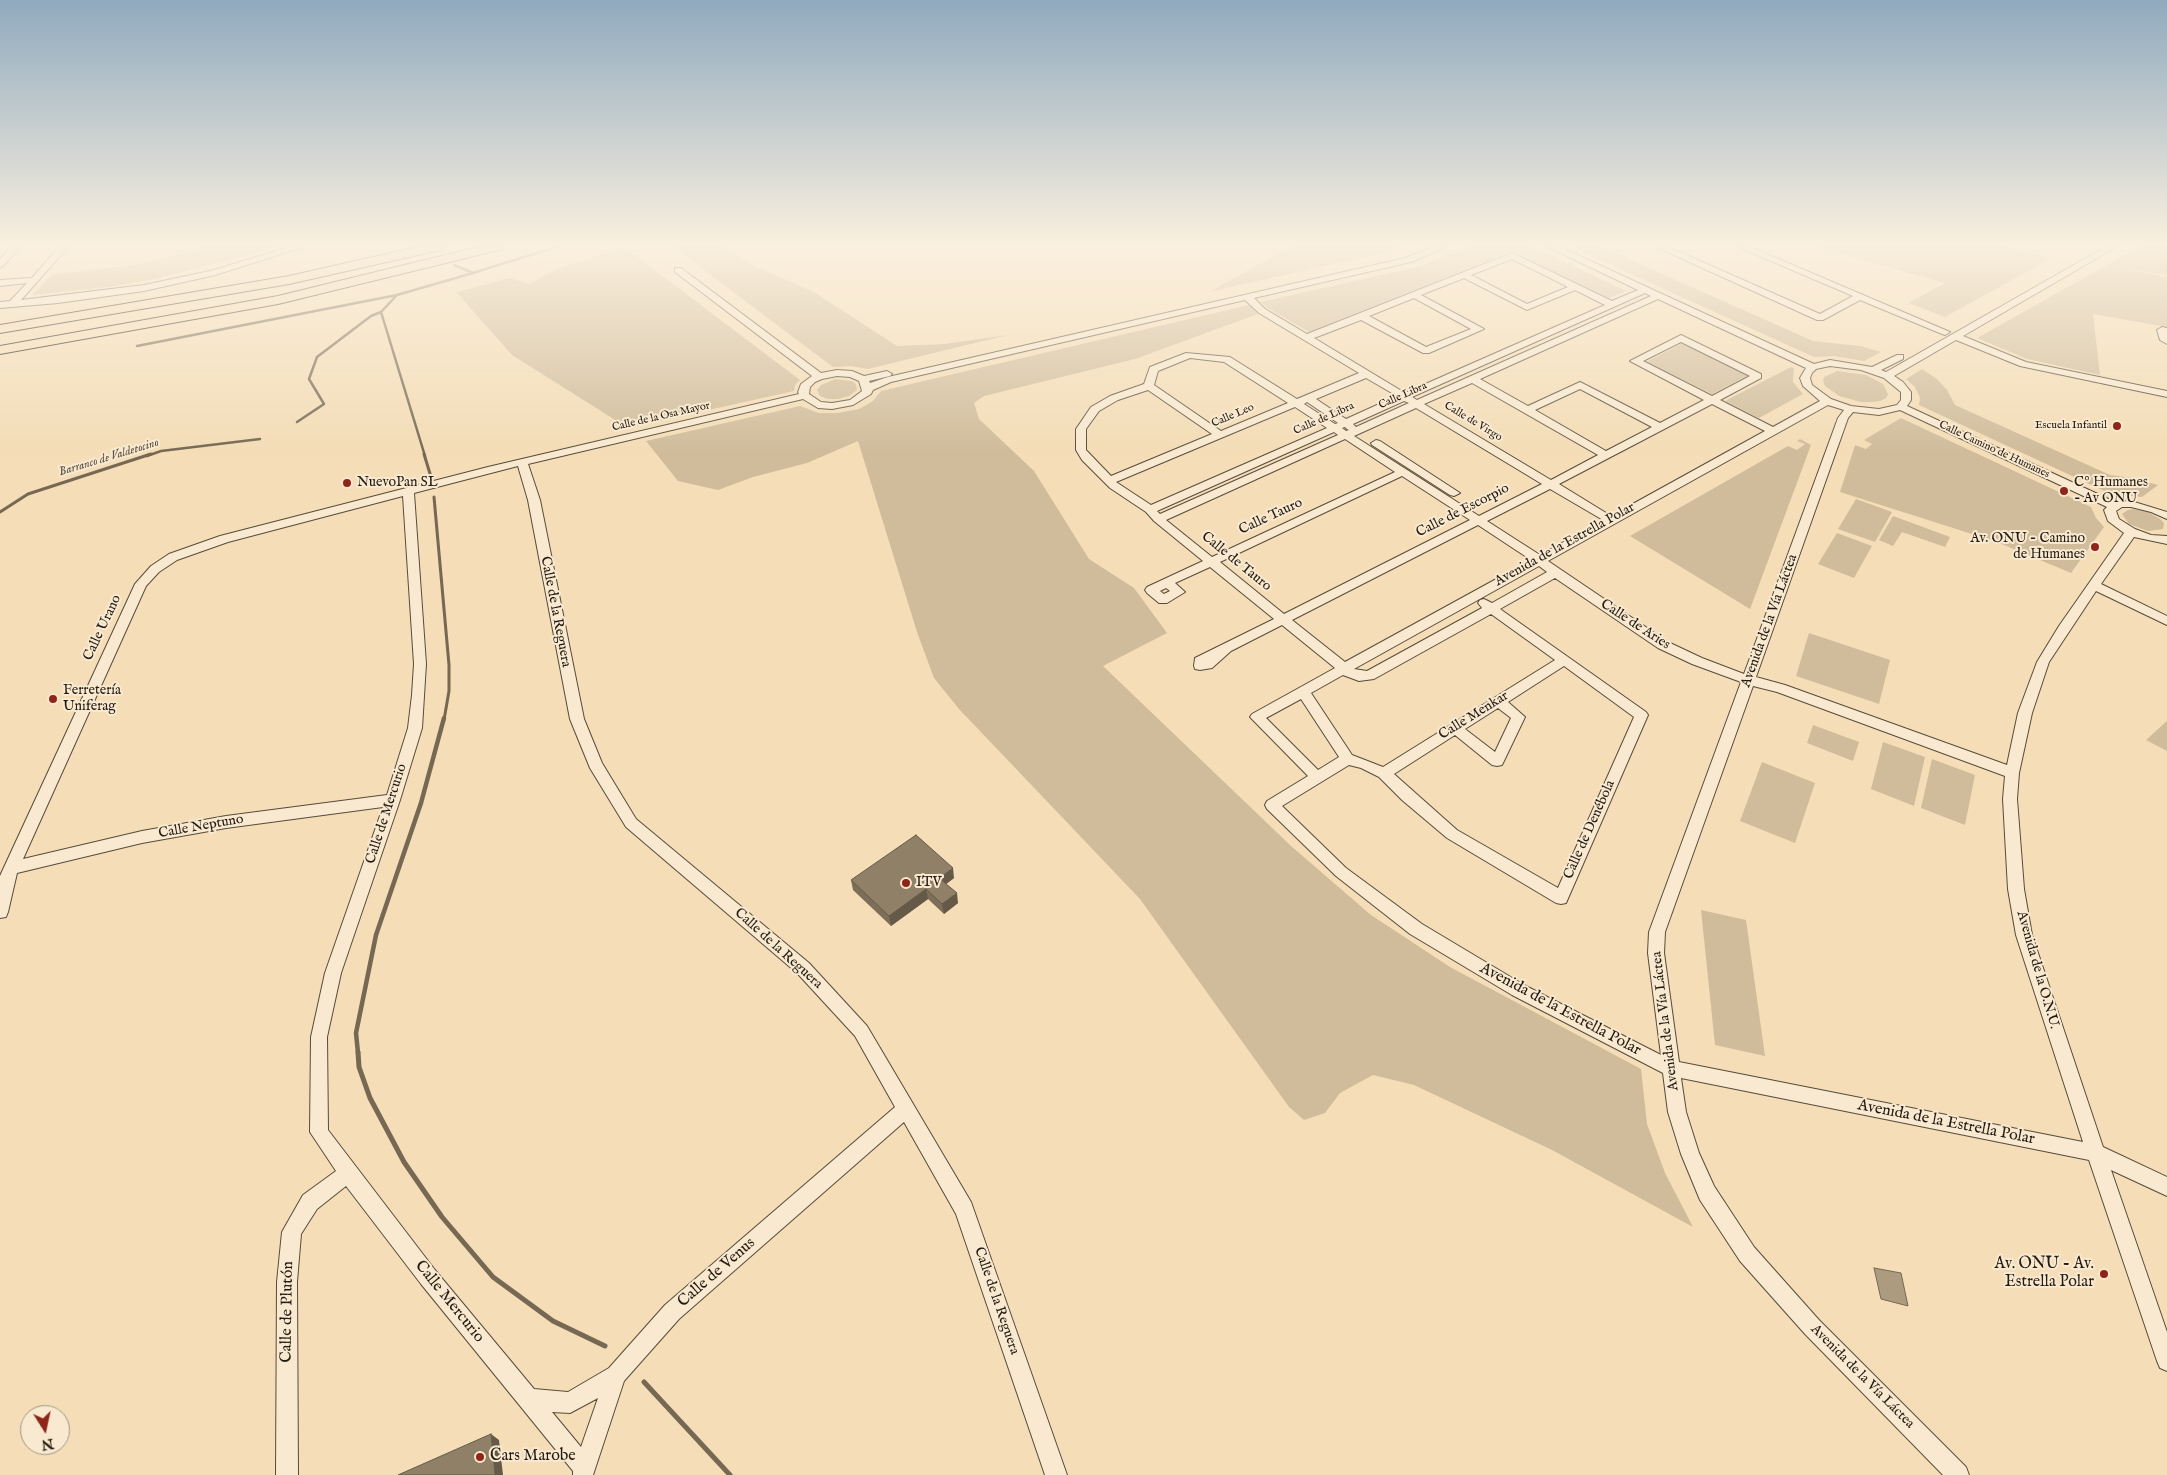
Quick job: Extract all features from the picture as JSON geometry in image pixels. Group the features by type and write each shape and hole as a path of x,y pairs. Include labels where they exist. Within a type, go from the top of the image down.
{"highway":[{"path":"0,324 63,315"},
{"path":"0,329 87,315"},
{"path":"0,344 175,315"},
{"path":"0,350 199,315"}],"street":[{"path":"738,315 820,376"},
{"path":"866,383 1153,315"},
{"path":"866,383 862,397 843,405 818,405 810,401 803,392 805,386 820,376 837,373 852,374 866,383 888,380 1170,315"},
{"name":"Calle de Virgo","path":"1268,315 1610,520"},
{"path":"1306,338 1364,315"},
{"path":"1361,316 1426,351 1479,329 1452,315"},
{"name":"Calle de Libra","path":"1154,514 1340,425 1591,315"},
{"name":"Calle Libra","path":"1154,514 1418,404 1616,315"},
{"path":"1700,315 1813,366 1840,363 1874,370 1899,384 1906,392 1906,400 1901,407 1879,412 1850,409 1827,401 1808,386 1805,378 1807,372 1813,366"},
{"path":"1813,315 1820,318 1826,315"},
{"path":"1904,315 1944,332"},
{"path":"1874,370 1975,315"},
{"path":"1887,376 1992,315"},
{"path":"2167,331 2162,330 2165,340 2167,340"},
{"path":"1954,336 2023,364 2167,394"},
{"name":"Calle de Escorpio","path":"1226,648 1551,484 1605,455 1713,400 1758,376 1681,338 1635,361 1713,400 1774,431"},
{"name":"Calle de Aries","path":"1149,386 1153,370 1189,355 1227,358 1296,403 1352,432 1545,557 1555,572 1663,645 1697,662 1748,680 1780,688 2012,773"},
{"name":"Calle Leo","path":"1109,481 1366,374"},
{"path":"1473,379 1605,455"},
{"path":"1528,410 1580,385 1660,427"},
{"path":"1109,481 1092,466 1082,450 1081,429 1095,409 1134,390 1149,386 1220,435"},
{"name":"Calle de la Osa Mayor","path":"408,491 522,462 805,396"},
{"name":"Calle de Aries","path":"1308,398 1340,425"},
{"name":"Avenida de la Estrella Polar","path":"1317,777 1257,717 1827,401"},
{"name":"Calle Camino de Humanes","path":"1901,407 2114,506"},
{"name":"Avenida de la Vía Láctea","path":"1850,409 1843,418 1658,932 1656,954 1677,1112 1690,1154 1707,1194 1747,1254 1812,1327 1958,1475"},
{"name":"Calle de Aries","path":"1352,432 1403,472 1483,518"},
{"name":"Calle de la Reguera","path":"522,462 534,500 577,719 595,764 631,823 803,968 861,1031 964,1209 1056,1475"},
{"name":"Calle Tauro","path":"1167,582 1403,472"},
{"name":"Calle de Tauro","path":"1109,481 1154,514 1343,668"},
{"name":"Calle Urano","path":"0,912 7,877 11,868 142,584 155,569 173,557 224,539 408,491"},
{"name":"Calle de Mercurio","path":"319,1132 318,1037 333,973 393,800 415,728 420,664 408,491"},
{"path":"2155,510 2167,501"},
{"path":"2167,516 2155,510 2131,504 2114,506 2110,510 2110,515 2114,521 2131,532 2150,538 2167,540"},
{"name":"Avenida de la O.N.U.","path":"2131,532 2062,629 2043,662 2024,713 2012,773 2010,799 2016,889 2024,935 2167,1361"},
{"path":"1343,668 1359,676 1368,676 1555,572"},
{"path":"1151,590 1163,600 1179,592 1167,582"},
{"path":"2094,585 2167,621"},
{"name":"Calle de Denébola","path":"1347,759 1365,764 1384,773 1407,796 1452,834 1560,898 1641,715 1473,596"},
{"name":"Calle Menkar","path":"1384,773 1564,660"},
{"path":"1303,691 1347,759"},
{"path":"1455,728 1497,761 1518,717 1498,702"},
{"name":"Avenida de la Estrella Polar","path":"1347,759 1272,805 1341,872 1416,929 1510,985 1670,1068 2096,1153 2167,1186"},
{"name":"Calle Neptuno","path":"11,868 142,837 217,824 393,800"},
{"name":"Calle de Venus","path":"584,1472 616,1375 672,1312 906,1109"},
{"name":"Calle Mercurio","path":"319,1132 428,1277 528,1399 584,1472"},
{"name":"Calle de Plutón","path":"287,1475 287,1282 292,1232 310,1202 348,1173"},
{"path":"528,1399 570,1403 616,1375"}],"shaded area":[{"path":"476,315 714,315 800,380 795,385 794,391 628,428 512,355"},
{"path":"764,315 849,315 897,346 944,344 1008,335 868,369 851,366 833,367"},
{"path":"1207,315 1256,315 1135,359 984,396 974,403 979,419 1034,471 1089,559 1134,588 1167,633 1103,666 1291,846 1371,915 1450,967 1641,1069 1647,1124 1665,1173 1693,1227 1552,1150 1414,1085 1373,1075 1340,1093 1325,1113 1304,1120 1289,1107 1140,899 959,709 934,678 917,632 858,441 807,463 753,477 718,490 678,481 646,441 800,406 819,413 837,413 859,409 873,401 881,391"},
{"path":"1279,315 1352,315 1309,332"},
{"path":"1721,315 1754,315 1813,341 1860,346 1881,352 1864,361 1834,356 1814,357"},
{"path":"2018,315 2093,315 2100,375 2027,359 1977,338"},
{"path":"2098,315 2167,315 2167,327"},
{"path":"1683,343 1749,375 1712,394 1646,362"},
{"path":"1791,367 1794,368 1793,382 1803,394 1759,418 1725,401"},
{"path":"1922,369 1937,379 1947,390 1955,405 2110,475 2133,478 2158,485 2142,497 2111,494 1919,405 1920,398 1915,387 1906,379"},
{"path":"1837,371 1866,375 1883,384 1888,394 1886,398 1880,401 1861,402 1839,396 1825,386 1823,381 1824,377"},
{"path":"835,379 852,381 856,384 857,390 849,396 838,399 828,399 820,396 817,390 821,385"},
{"path":"1901,418 2091,507 2096,518 2104,527 2071,573 1997,542 1840,492 1855,445 1866,449 1872,444 1864,440"},
{"path":"1800,439 1811,445 1750,609 1630,536 1788,446 1797,450 1805,444 1797,441"},
{"path":"1856,499 1892,512 1875,542 1838,529"},
{"path":"2133,509 2148,512 2160,519 2164,523 2163,529 2148,531 2129,524 2122,514"},
{"path":"1893,516 1950,537 1945,547 1902,532 1893,546 1879,540"},
{"path":"1837,533 1872,546 1854,578 1818,564"},
{"path":"1809,633 1890,660 1879,704 1796,676"},
{"path":"2167,721 2167,751 2146,740"},
{"path":"1813,725 1859,742 1853,761 1807,743"},
{"path":"1883,742 1925,757 1914,806 1871,789"},
{"path":"1932,759 1975,775 1965,825 1921,808"},
{"path":"1762,762 1815,783 1795,843 1740,821"},
{"path":"1701,910 1746,920 1765,1056 1715,1045"},
{"path":"1874,1268 1901,1273 1908,1306 1881,1299"}],"building":[{"name":"ITV","path":"916,835 953,868 939,878 957,893 942,904 926,889 889,916 851,880"},
{"name":"Cars Marobe","path":"491,1434 495,1475 398,1475"}],"waterway":[{"path":"137,346 296,315"},
{"name":"Barranco de Valdetocino","path":"297,422 324,404 309,379 317,357 374,315"},
{"path":"382,315 425,456"},
{"name":"Barranco de Valdetocino","path":"147,456 161,451 260,439"},
{"name":"Barranco de Valdetocino","path":"0,512 28,494 151,454"},
{"path":"424,454 431,477"},
{"path":"434,497 449,665 449,691 444,720"},
{"path":"358,1053 356,1033 376,935 421,803 444,718"},
{"path":"358,1052 359,1067 370,1098 404,1162 442,1217 493,1277 553,1321 605,1346"},
{"path":"644,1382 730,1475"}],"place":[{"name":"Escuela Infantil","path":"2117,426"},
{"name":"NuevoPan SL","path":"347,483"},
{"name":"Cº Humanes - Av ONU","path":"2064,491"},
{"name":"Av. ONU - Camino de Humanes","path":"2095,547"},
{"name":"Ferretería Uniferag","path":"53,699"},
{"name":"ITV","path":"906,883"},
{"name":"Av. ONU - Av. Estrella Polar","path":"2104,1274"},
{"name":"Cars Marobe","path":"480,1457"}]}
